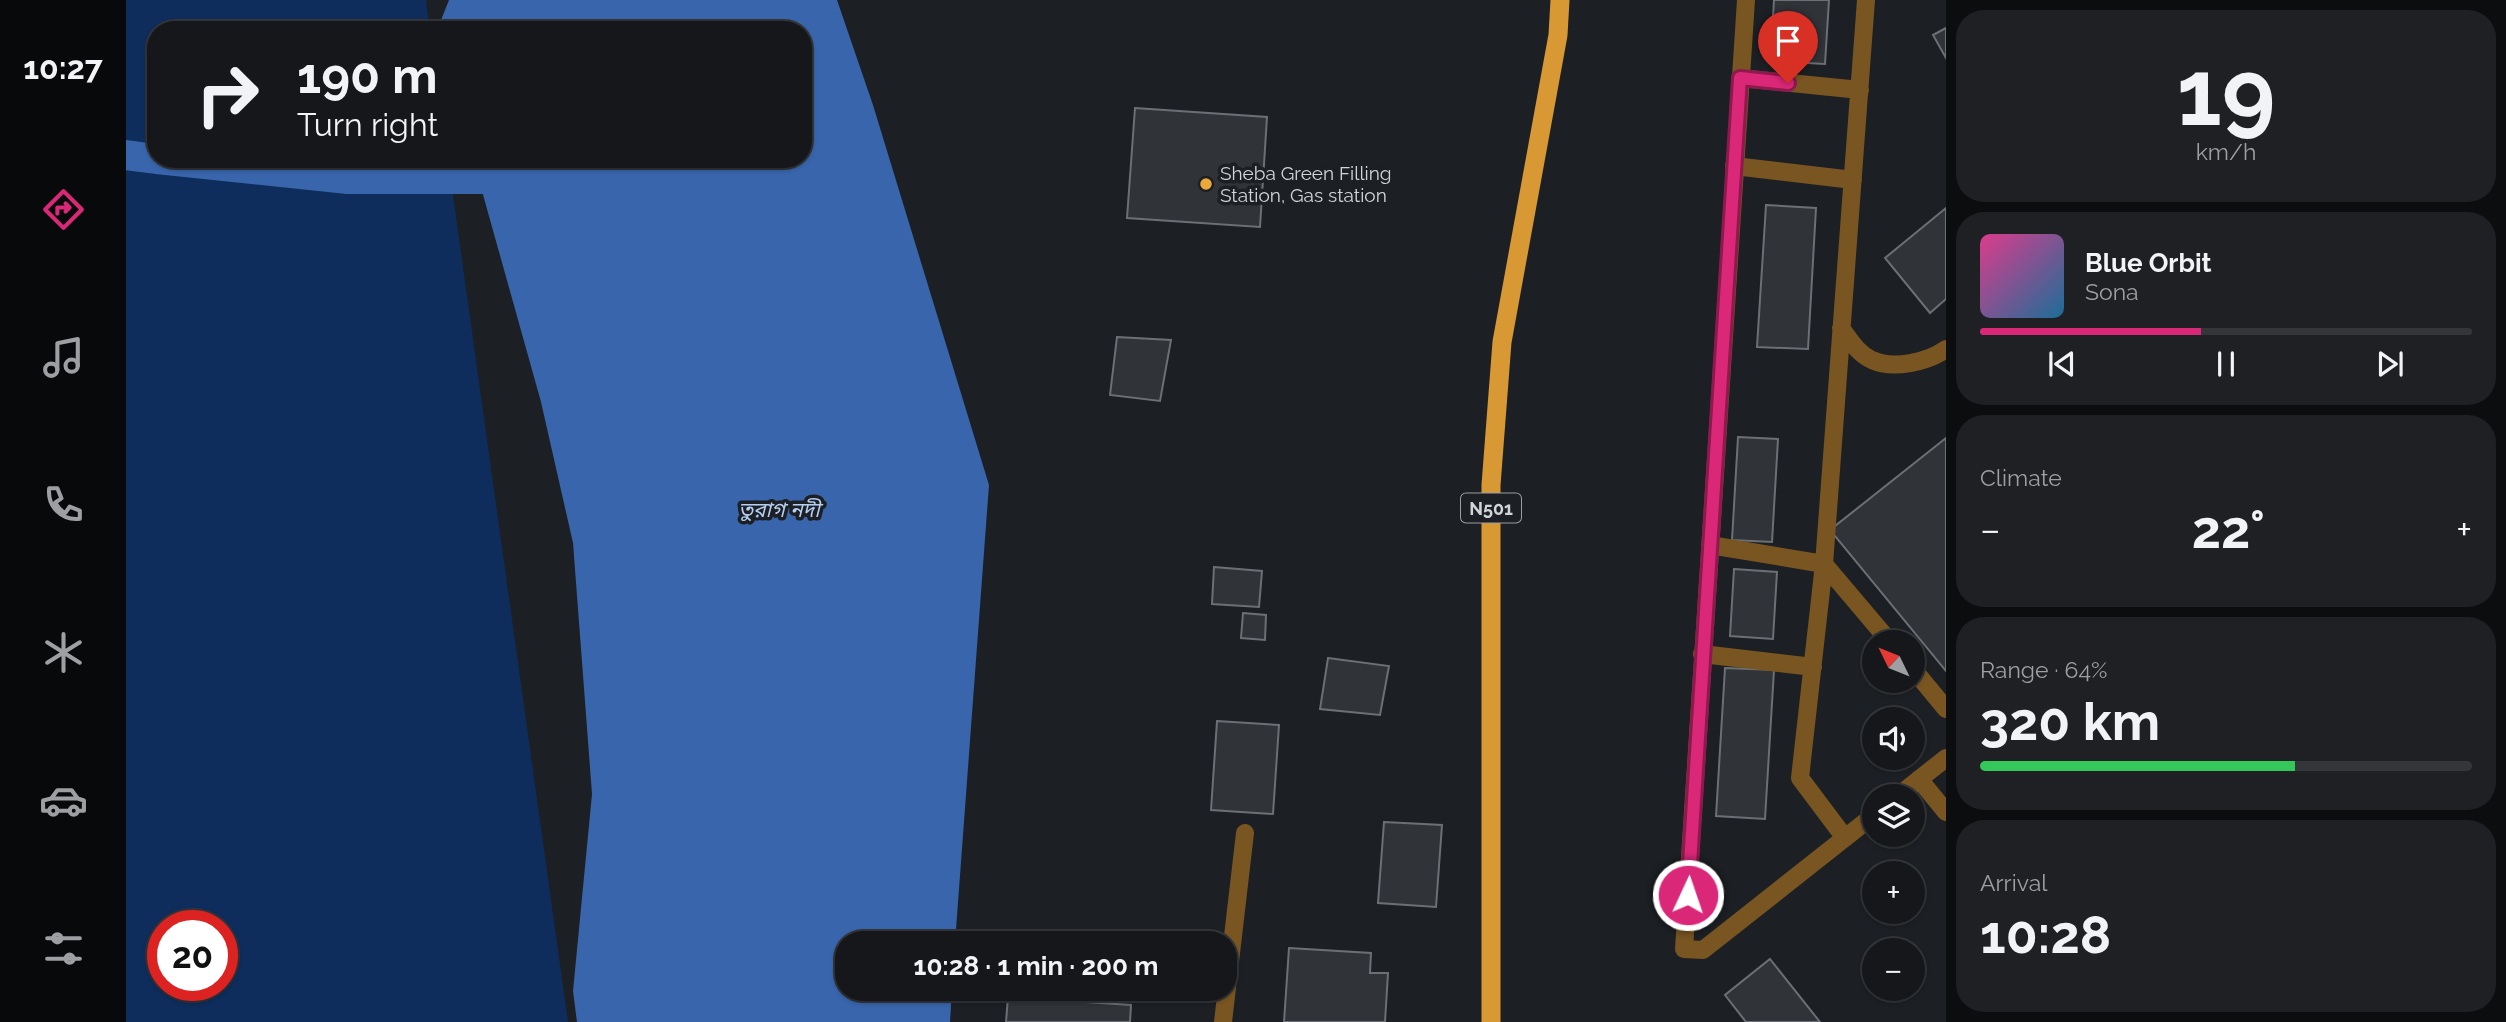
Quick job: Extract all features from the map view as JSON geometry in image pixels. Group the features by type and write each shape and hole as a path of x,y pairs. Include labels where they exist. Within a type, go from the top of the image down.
{"highway":[{"name":"N501","path":"1491,1022 1492,472 1502,342 1558,34 1560,0"}],"lane":[{"path":"1746,0 1684,949 1703,950 1862,825"},
{"path":"1845,838 1800,778 1824,564 1867,0"},
{"path":"1740,78 1860,90"},
{"path":"1734,166 1853,180"},
{"path":"1841,328 1858,350 1872,360 1886,363 1912,363 1946,349"},
{"path":"1710,545 1824,564 1880,630"},
{"path":"1702,653 1813,667"},
{"path":"1925,684 1946,709"},
{"path":"1913,784 1946,758"},
{"path":"1919,779 1946,812"},
{"path":"1223,1022 1245,833"}],"shaded area":[{"path":"126,0 426,0 429,21 147,21 147,168 449,168 568,1022 126,1022"}],"water":[{"name":"তুরাগ নদী","path":"449,0 837,0 873,105 989,485 956,931 835,931 835,1001 951,1001 950,1022 577,1022 573,991 592,794 573,543 541,402 476,168 812,168 812,21 441,21"}],"building":[{"path":"1774,0 1829,0 1825,64 1788,62 1788,52 1771,51"},
{"path":"1946,28 1946,58 1933,35"},
{"path":"1135,108 1267,117 1260,227 1127,218"},
{"path":"1766,205 1816,208 1808,349 1757,347"},
{"path":"1946,208 1946,299 1930,313 1885,258"},
{"path":"1117,337 1171,340 1160,401 1110,395"},
{"path":"1738,437 1778,439 1772,542 1732,540"},
{"path":"1946,438 1946,671 1925,645 1925,630 1912,630 1830,530"},
{"path":"1214,567 1262,571 1259,607 1212,604"},
{"path":"1734,569 1777,572 1773,639 1730,636"},
{"path":"1243,613 1266,615 1265,640 1241,638"},
{"path":"1328,658 1389,666 1380,715 1320,709"},
{"path":"1725,668 1774,670 1765,819 1716,816"},
{"path":"1217,721 1279,725 1273,814 1211,810"},
{"path":"1384,822 1442,825 1436,907 1378,903"},
{"path":"1289,948 1371,953 1370,973 1388,973 1385,1022 1284,1022"},
{"path":"1770,959 1820,1022 1746,1022 1725,995"},
{"path":"1008,1001 1131,1005 1130,1022 1006,1022"}],"waterway":[{"path":"126,155 147,158"},
{"path":"243,168 348,179 518,179"}],"place":[{"name":"Sheba Green Filling Station, Gas station","path":"1206,184"}],"route":[{"path":"1688,895 1740,78 1788,83"}]}
